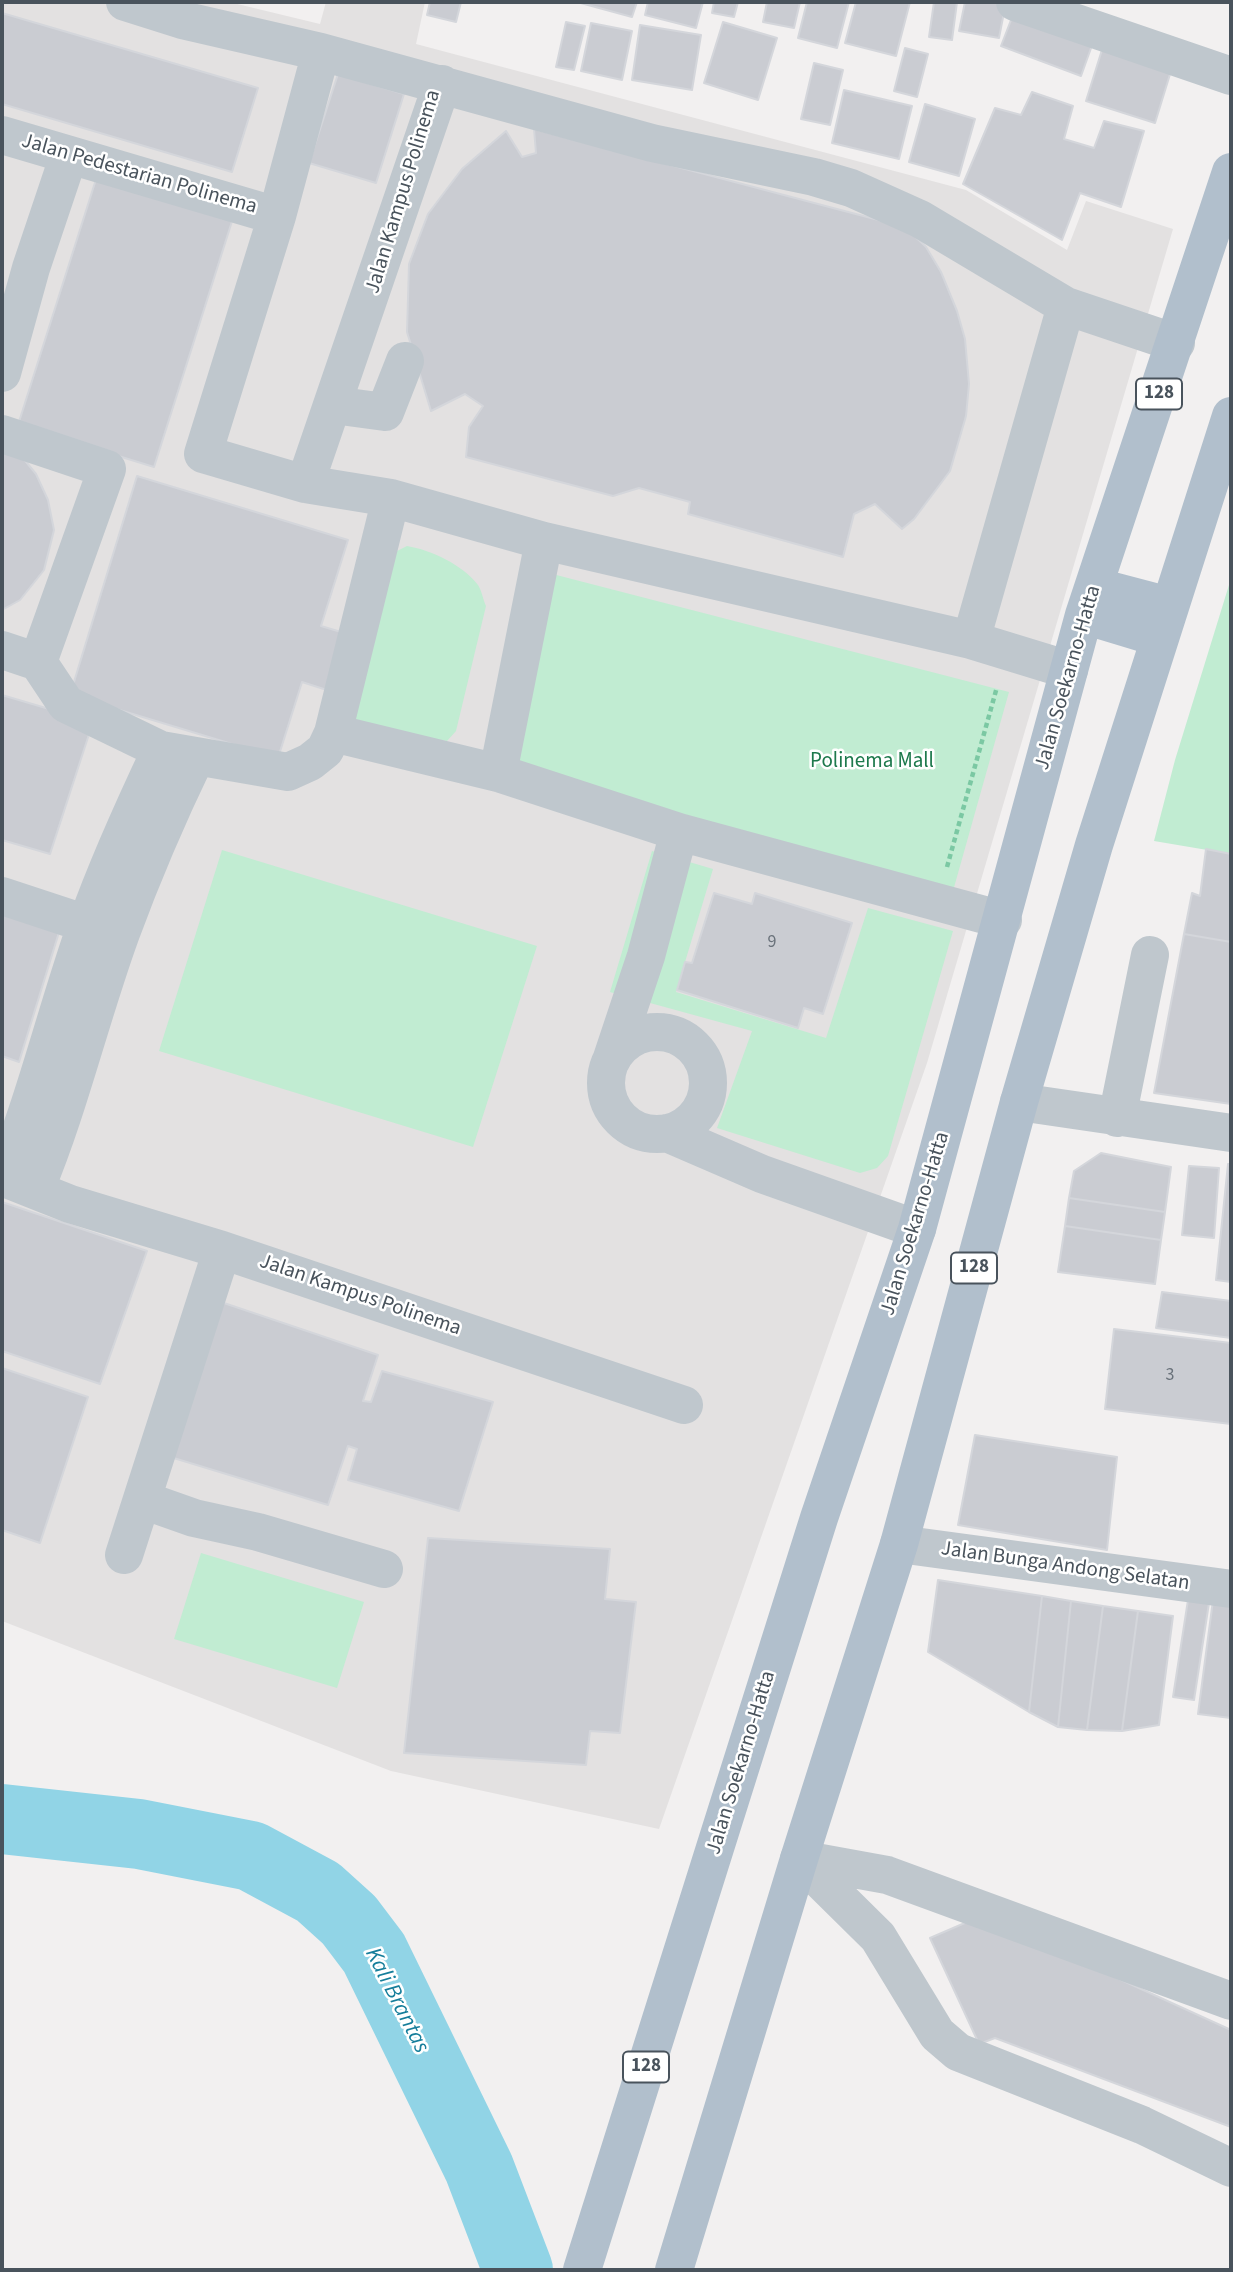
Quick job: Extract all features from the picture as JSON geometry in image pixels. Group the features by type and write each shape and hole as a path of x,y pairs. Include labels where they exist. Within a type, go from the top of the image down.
{"main road":[{"name":"Jalan Soekarno-Hatta","path":"582,2270 819,1518 917,1229 1089,600 1231,172"},
{"name":"128","path":"674,2270 799,1859 899,1544 1019,1102 1094,845 1231,416"},
{"path":"1089,600 1165,622"}],"street":[{"name":"Jalan Kampus Polinema","path":"125,2 182,20 321,52 442,84 404,186 373,292 305,484"},
{"path":"1016,2 1231,76"},
{"name":"Jalan Pedestarian Polinema","path":"305,484 203,454 277,216 321,52"},
{"path":"442,84 652,143 814,177 851,188 920,219 1066,306 1176,343"},
{"name":"Jalan Pedestarian Polinema","path":"2,135 277,216"},
{"path":"2,373 31,268 69,155"},
{"path":"971,640 1066,306"},
{"path":"333,405 385,412 405,361"},
{"path":"2,434 107,469 38,662"},
{"path":"305,484 391,498 544,541 971,640 1069,670"},
{"path":"2,650 38,662 66,704 178,754 288,772 310,762 325,750 332,733 391,498"},
{"path":"498,773 544,541"},
{"path":"332,733 498,773 679,832 1003,920"},
{"path":"13,1182 28,1118 87,924 129,818 178,754"},
{"path":"13,1182 60,1129 120,935 160,831 178,754"},
{"path":"679,832 646,956 606,1076 606,1092 612,1108 622,1121 643,1132 667,1133 762,1174 917,1229"},
{"path":"2,896 87,924"},
{"path":"1117,1118 1150,955"},
{"path":"611,1060 621,1047 649,1032 667,1033 683,1039 697,1050 705,1065 708,1083 705,1100 697,1115 684,1126 667,1133"},
{"path":"1019,1102 1231,1133"},
{"name":"Jalan Kampus Polinema","path":"13,1182 684,1405"},
{"path":"124,1555 222,1250"},
{"path":"143,1500 194,1518 258,1532 384,1569"},
{"name":"Jalan Bunga Andong Selatan","path":"899,1544 1231,1589"},
{"path":"799,1859 887,1875 1231,2001"},
{"path":"799,1859 878,1937 937,2034 958,2052 1142,2125 1231,2168"}],"path":[{"path":"937,901 1007,652"}],"shaded area":[{"path":"2,2 229,2 320,24 326,2 425,2 416,44 966,190 1067,250 1086,201 1173,229 927,1063 659,1829 391,1771 2,1621"}],"green space":[{"path":"407,546 436,555 464,571 478,585 486,606 456,731 447,741 356,725 345,711 389,555"},
{"name":"Polinema Mall","path":"537,570 1009,692 953,891 481,762"},
{"path":"1229,585 1231,854 1154,841 1175,760"},
{"path":"222,850 537,946 473,1147 159,1051"},
{"path":"652,851 713,869 676,992 826,1038 868,908 953,931 888,1156 877,1168 860,1173 717,1128 752,1031 610,992"},
{"path":"201,1553 364,1602 337,1688 174,1639"}],"building":[{"path":"430,2 461,2 456,22 427,15"},
{"path":"577,2 637,2 632,17"},
{"path":"648,2 703,2 696,28 645,15"},
{"path":"714,2 738,2 734,17 712,13"},
{"path":"767,2 800,2 794,28 763,22"},
{"path":"807,2 849,2 837,48 798,38"},
{"path":"856,2 910,2 896,56 845,43"},
{"path":"934,2 957,2 952,40 929,37"},
{"path":"965,2 1006,2 999,38 959,31"},
{"path":"1016,7 1095,37 1081,76 1001,46"},
{"path":"2,13 258,88 232,172 2,104"},
{"path":"566,22 585,26 574,70 556,67"},
{"path":"723,22 777,38 758,100 704,83"},
{"path":"591,23 632,31 622,80 581,71"},
{"path":"640,25 701,35 692,90 632,80"},
{"path":"1106,37 1175,58 1155,123 1086,101"},
{"path":"905,48 928,54 917,97 894,91"},
{"path":"814,63 843,70 830,125 801,119"},
{"path":"338,74 404,94 376,183 309,163"},
{"path":"844,90 912,106 899,159 832,143"},
{"path":"1032,92 1073,106 1064,139 1094,148 1104,121 1144,131 1121,207 1080,193 1062,240 963,184 995,108 1021,115"},
{"path":"925,104 975,119 959,176 909,162"},
{"path":"534,129 905,227 926,247 941,272 957,311 965,339 969,384 966,416 950,471 914,519 902,529 875,504 854,514 843,557 688,514 690,502 639,488 613,496 466,457 469,427 483,406 465,394 431,411 407,332 409,264 428,214 462,169 506,131 522,157 536,153"},
{"path":"98,173 234,215 154,467 18,425"},
{"path":"2,443 18,452 36,474 48,500 54,530 44,570 20,600 2,610"},
{"path":"137,476 348,540 321,626 351,635 333,692 302,682 278,758 70,695"},
{"path":"2,695 93,722 50,854 2,840"},
{"path":"1206,849 1231,854 1231,942 1184,934 1192,893 1200,896"},
{"path":"714,893 752,904 755,893 852,923 823,1014 804,1008 798,1028 677,990 685,962 692,963"},
{"path":"2,912 60,929 19,1062 2,1056"},
{"path":"1184,934 1231,942 1231,1104 1154,1093"},
{"path":"1101,1153 1171,1167 1165,1212 1069,1198 1074,1171"},
{"path":"1228,1164 1231,1164 1231,1282 1216,1280"},
{"path":"1189,1166 1219,1168 1214,1238 1182,1235"},
{"path":"1069,1198 1165,1212 1161,1240 1065,1226"},
{"path":"2,1202 147,1251 100,1384 2,1351"},
{"path":"1065,1226 1161,1240 1155,1284 1058,1272"},
{"path":"1162,1292 1231,1301 1231,1338 1156,1328"},
{"path":"221,1302 378,1355 363,1401 371,1402 382,1371 493,1402 459,1511 348,1480 357,1449 348,1446 328,1505 167,1456"},
{"path":"1114,1329 1231,1343 1231,1424 1105,1409"},
{"path":"2,1368 88,1397 40,1543 2,1530"},
{"path":"975,1435 1117,1457 1107,1550 958,1525"},
{"path":"428,1538 610,1549 605,1599 636,1602 620,1733 590,1731 586,1765 404,1753"},
{"path":"938,1580 1042,1596 1029,1712 928,1652"},
{"path":"1042,1596 1071,1601 1058,1727 1029,1712"},
{"path":"1188,1600 1209,1603 1194,1700 1173,1697"},
{"path":"1213,1600 1231,1602 1231,1718 1198,1714"},
{"path":"1071,1601 1103,1606 1087,1730 1058,1727"},
{"path":"1103,1606 1138,1611 1122,1731 1087,1730"},
{"path":"1138,1611 1173,1616 1159,1725 1122,1731"},
{"path":"981,1916 1231,2030 1231,2127 995,2038 979,2044 930,1938"}],"waterway":[{"name":"Kali Brantas","path":"2,1819 139,1834 251,1856 318,1892 349,1920 374,1953 479,2168 518,2270"}]}
